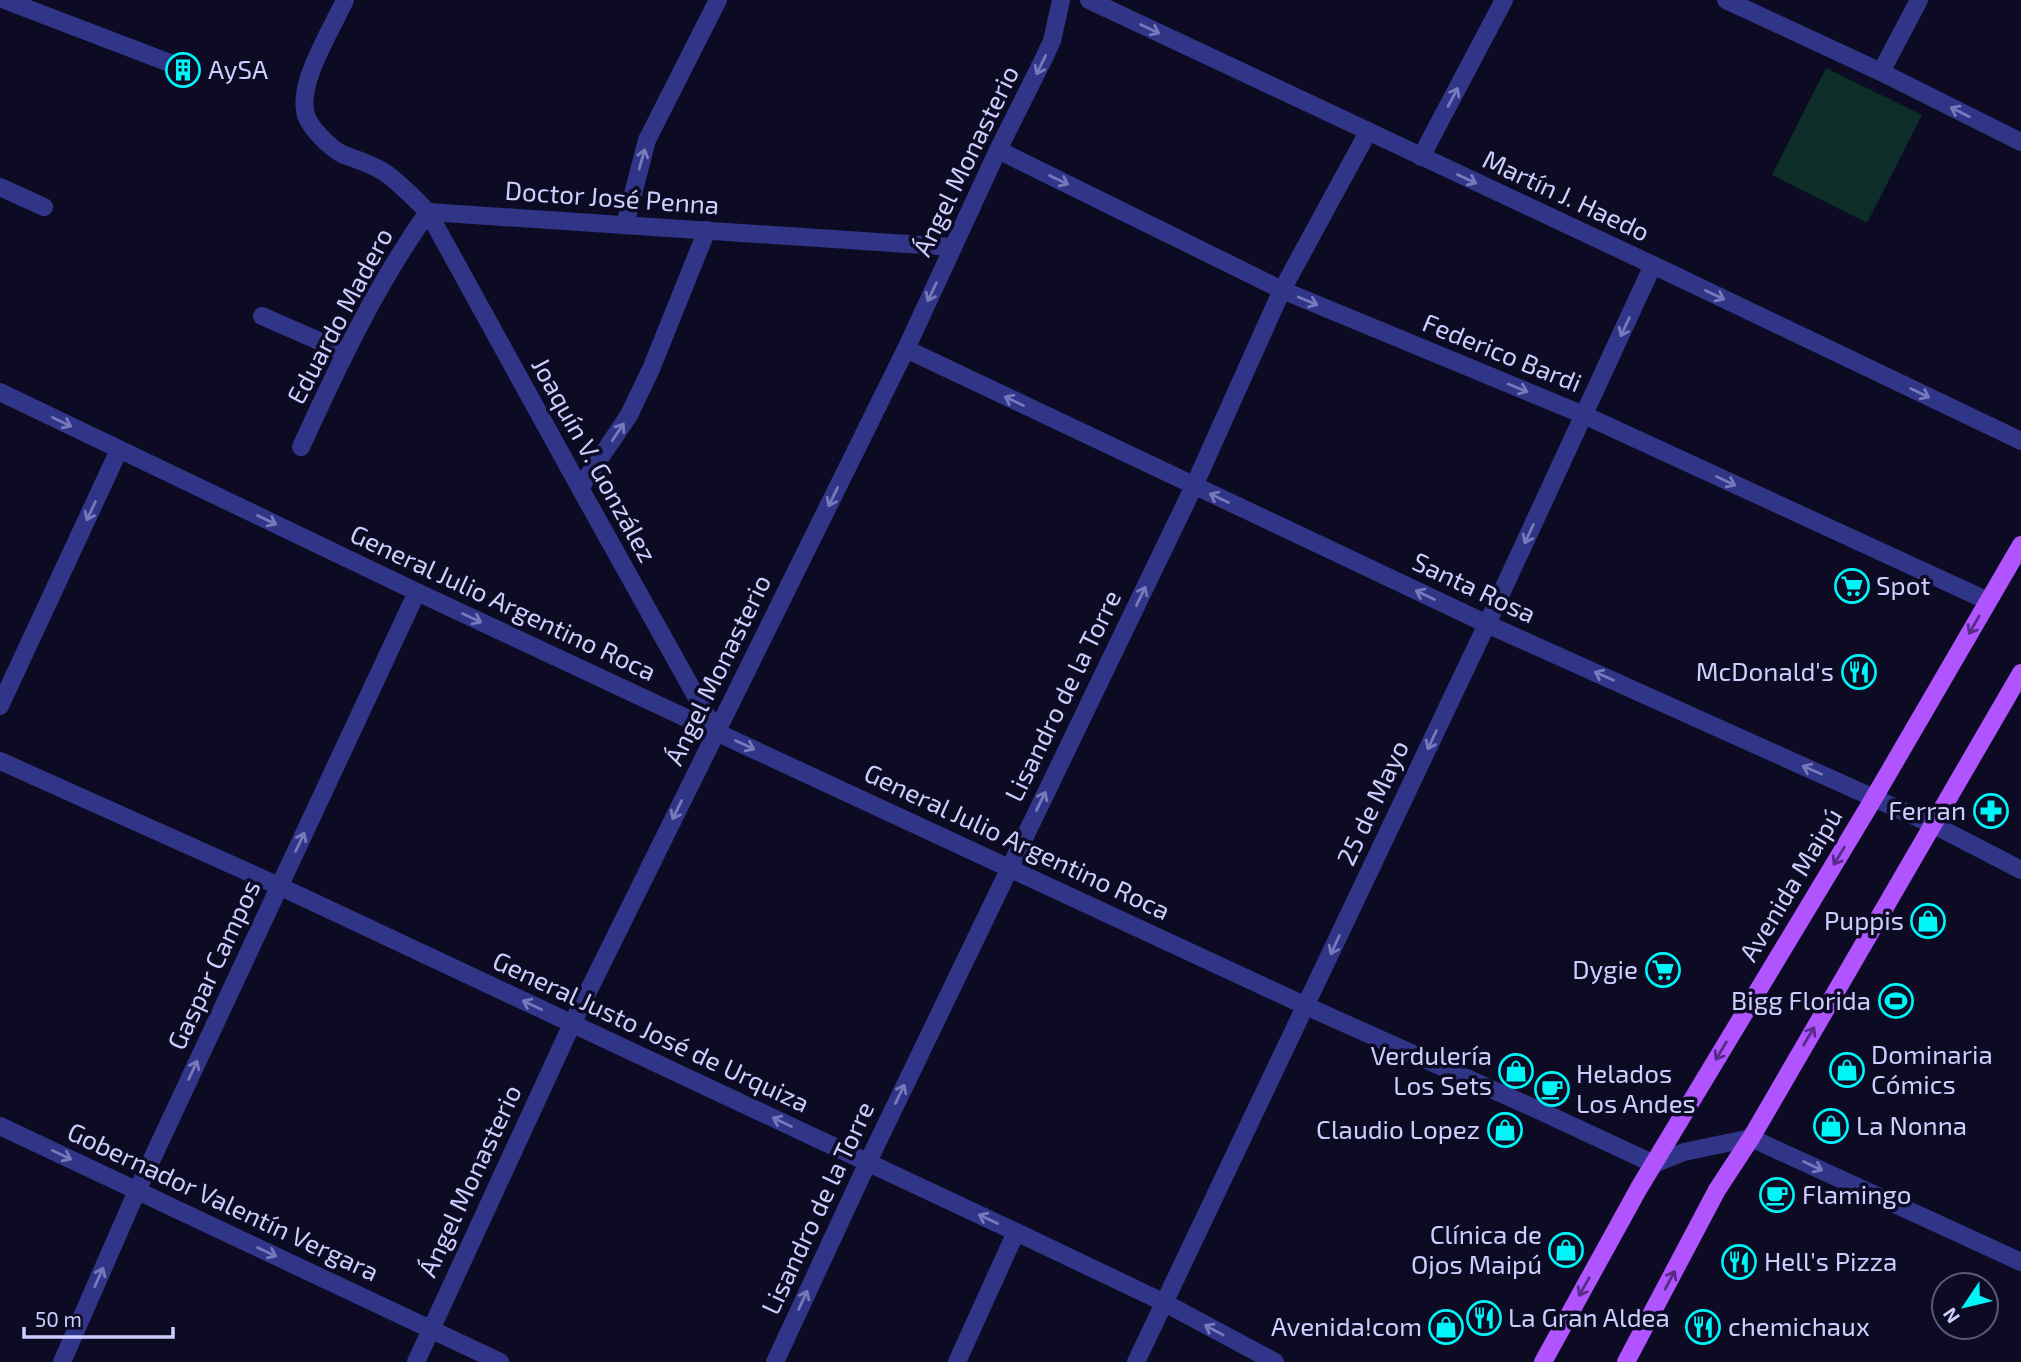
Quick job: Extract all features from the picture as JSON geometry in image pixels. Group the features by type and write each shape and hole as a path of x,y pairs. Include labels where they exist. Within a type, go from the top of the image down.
{"main road":[{"name":"Avenida Maipú","path":"1543,1362 1654,1164 1874,798 2021,545"},
{"path":"1626,1362 1717,1190 1751,1138 2021,673"}],"street":[{"path":"5,0 175,65"},
{"path":"345,0 312,69 306,90 305,113 314,129 328,144 342,154 385,173 428,212"},
{"path":"625,225 648,140 718,0"},
{"name":"Ángel Monasterio","path":"416,1362 572,1024 906,349 998,150 1052,41 1061,0"},
{"name":"Martín J. Haedo","path":"1089,0 2021,441"},
{"path":"1421,158 1504,0"},
{"path":"1726,0 1881,72 2021,142"},
{"path":"1881,72 1919,0"},
{"name":"Lisandro de la Torre","path":"775,1362 1009,867 1194,486 1282,290 1368,132"},
{"name":"Federico Bardi","path":"998,150 1282,290 1584,415 1988,601"},
{"path":"0,187 44,206"},
{"name":"Doctor José Penna","path":"428,212 953,247"},
{"name":"Eduardo Madero","path":"301,447 344,352 405,244 428,212"},
{"name":"Joaquín V. González","path":"428,212 716,732"},
{"path":"580,488 629,415 651,369 707,230"},
{"name":"25 de Mayo","path":"1136,1362 1487,624 1653,265"},
{"path":"262,316 344,352"},
{"name":"Santa Rosa","path":"906,349 1487,624 1934,825 2021,870"},
{"name":"General Julio Argentino Roca","path":"0,392 716,732 1654,1164"},
{"path":"0,706 119,450"},
{"name":"Gaspar Campos","path":"62,1362 137,1191 417,592"},
{"name":"General Justo José de Urquiza","path":"0,761 279,887 868,1162 1165,1303 1275,1362"},
{"name":"Gobernador Valentín Vergara","path":"0,1126 500,1362"},
{"path":"1654,1164 1684,1152 1751,1138 2021,1262"},
{"path":"957,1362 1016,1232"}],"green space":[{"path":"1826,68 1922,115 1867,223 1772,175"}],"place":[{"name":"AySA","path":"183,70"},
{"name":"Spot","path":"1852,586"},
{"name":"McDonald's","path":"1859,672"},
{"name":"Ferran","path":"1991,811"},
{"name":"Puppis","path":"1928,921"},
{"name":"Dygie","path":"1663,970"},
{"name":"Bigg Florida","path":"1896,1001"},
{"name":"Dominaria Cómics","path":"1847,1070"},
{"name":"Verdulería Los Sets","path":"1516,1071"},
{"name":"Helados Los Andes","path":"1552,1089"},
{"name":"La Nonna","path":"1831,1126"},
{"name":"Claudio Lopez","path":"1505,1130"},
{"name":"Flamingo","path":"1777,1195"},
{"name":"Clínica de Ojos Maipú","path":"1566,1250"},
{"name":"Hell's Pizza","path":"1739,1262"},
{"name":"La Gran Aldea","path":"1484,1318"},
{"name":"Avenida!com","path":"1446,1327"},
{"name":"chemichaux","path":"1703,1327"}]}
